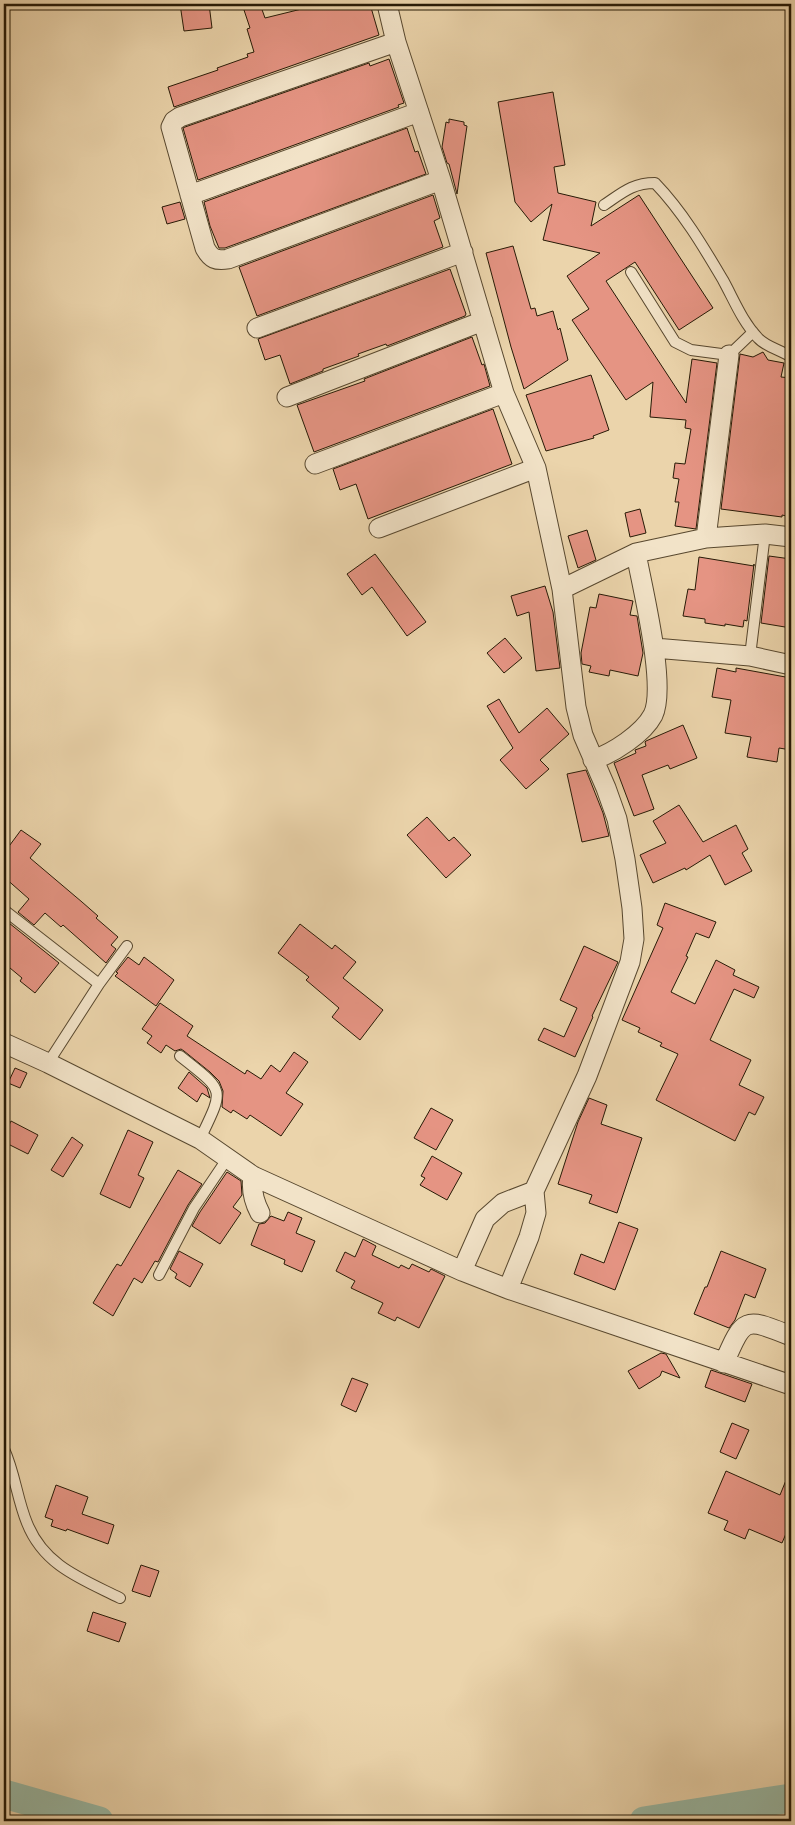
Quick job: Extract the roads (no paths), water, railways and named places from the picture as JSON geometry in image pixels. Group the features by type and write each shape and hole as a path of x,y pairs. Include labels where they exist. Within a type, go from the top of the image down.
{"street":[{"path":"387,4 396,42 441,180 504,393 536,468 562,589 576,707 583,735 617,818 632,908 634,939 630,962 587,1076 534,1190 536,1212 529,1237 508,1289"},
{"path":"396,42 180,117 174,121 171,127 205,248 210,256 218,260 228,259 441,180"},
{"path":"190,196 419,112"},
{"path":"257,328 463,252"},
{"path":"287,397 483,321"},
{"path":"706,538 729,355"},
{"path":"315,464 504,393"},
{"path":"379,528 536,468"},
{"path":"562,589 636,553 706,538 765,534 791,537"},
{"path":"593,760 609,754 643,728 653,715 658,702 654,648 636,553"},
{"path":"654,648 750,656 791,665"},
{"path":"4,1043 200,1139 253,1176 462,1271 508,1289 791,1385"},
{"path":"253,1176 254,1198 260,1212"},
{"path":"462,1271 485,1219 504,1203 534,1190"},
{"path":"724,1363 738,1332 744,1326 752,1324 764,1325 791,1336"}],"lane":[{"path":"604,205 630,187 644,183 655,183 667,195 692,231 723,280 746,325 760,340 791,357"},
{"path":"631,272 675,342 691,350 729,355 753,332"},
{"path":"750,656 765,534"},
{"path":"4,910 98,984"},
{"path":"48,1063 98,984 127,946"},
{"path":"180,1056 210,1080 217,1089 216,1106 200,1139"},
{"path":"159,1275 194,1208 227,1159"},
{"path":"4,1449 12,1466 27,1523 40,1546 54,1562 69,1572 120,1598"}],"waterway":[{"path":"4,1794 99,1821"},
{"path":"644,1821 791,1798"}]}
